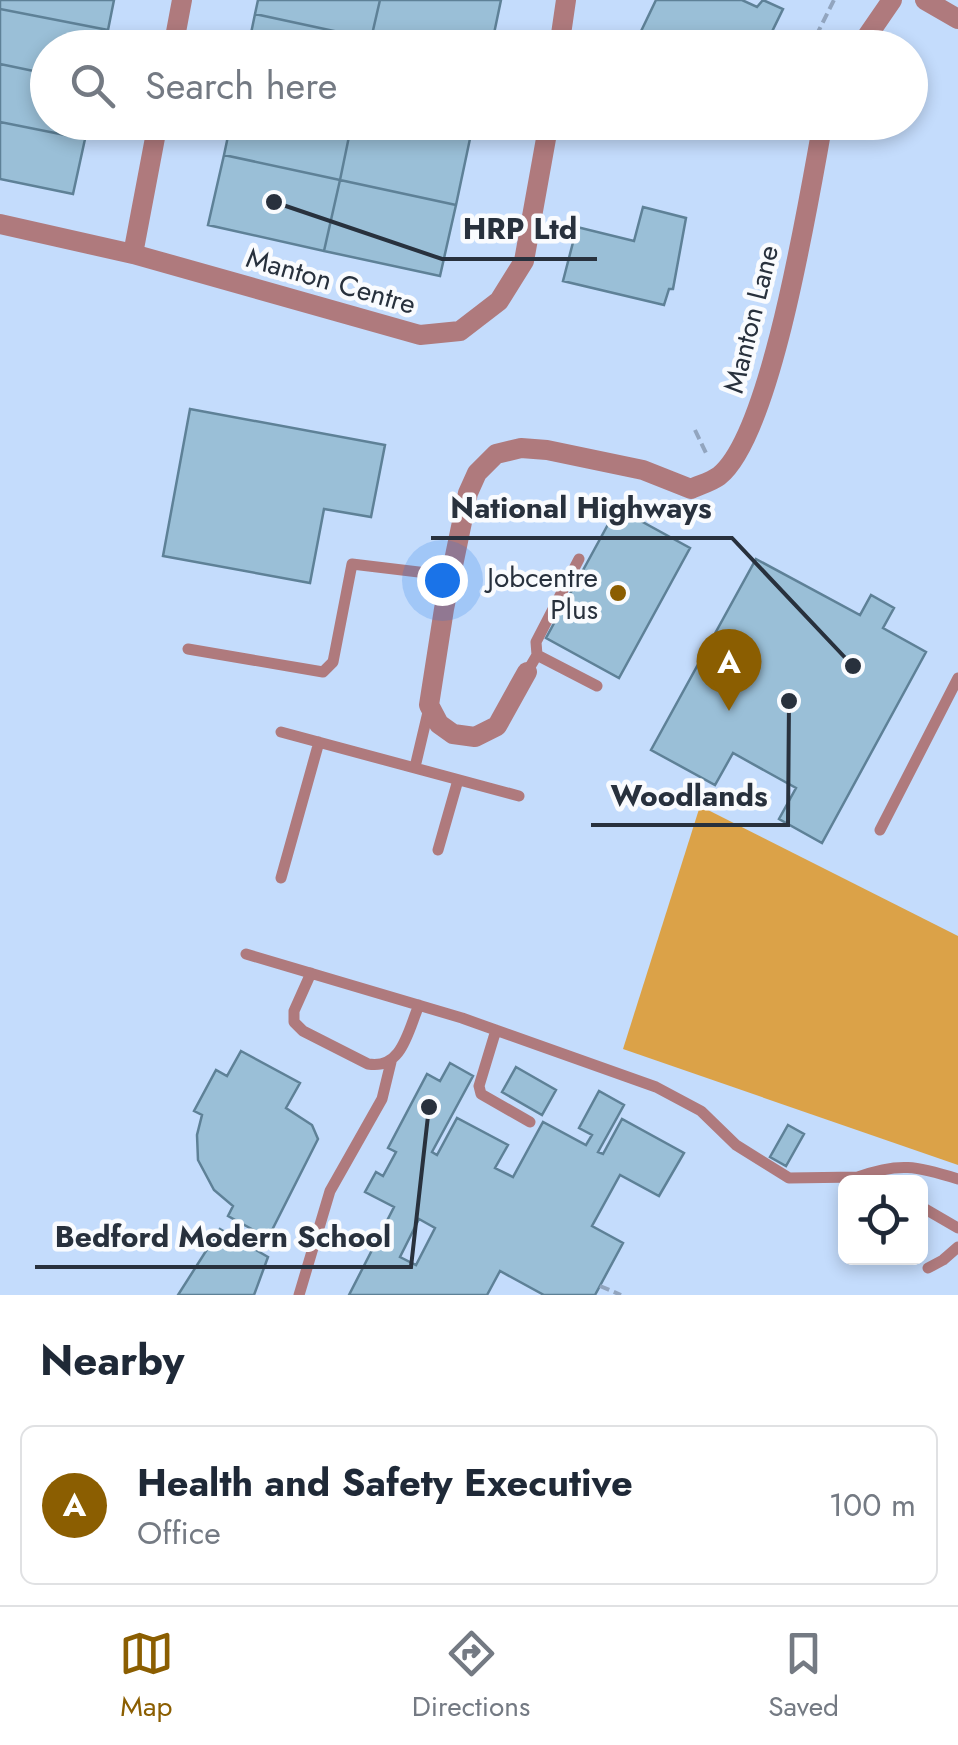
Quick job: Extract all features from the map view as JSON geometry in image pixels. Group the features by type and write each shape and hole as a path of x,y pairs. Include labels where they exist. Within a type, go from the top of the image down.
{"street":[{"path":"176,30 182,0"},
{"path":"562,30 566,0"},
{"path":"871,30 892,0"},
{"path":"925,0 958,18"},
{"path":"133,254 155,140"},
{"name":"Manton Centre","path":"0,224 133,254 420,335 460,331 499,301 524,261 546,140"},
{"name":"Manton Lane","path":"718,477 748,432 768,382 819,140"},
{"path":"532,663 497,726 475,736 453,734 439,724 430,705 468,493 477,474 496,454 522,448 547,450 643,470 690,489 718,477"}],"lane":[{"path":"579,559 536,642 532,663 597,686"},
{"path":"188,649 323,672 333,662 352,564 452,576"},
{"path":"880,830 958,678"},
{"path":"415,767 430,705"},
{"path":"281,732 519,796"},
{"path":"281,878 319,742"},
{"path":"438,850 458,780"},
{"path":"246,954 419,1005 656,1086 684,1100 712,1120 736,1145 790,1178 838,1177"},
{"path":"311,973 294,1011 294,1022 303,1031 368,1064 379,1066 399,1054 419,1005"},
{"path":"496,1030 479,1086 481,1094 530,1122"},
{"path":"299,1295 326,1202 382,1099 391,1062"},
{"path":"863,1175 888,1166 919,1166 958,1179"},
{"path":"928,1210 958,1227"},
{"path":"928,1268 958,1248"}],"path":[{"path":"819,30 834,0"},
{"path":"695,430 718,477"},
{"path":"600,1286 621,1295"}],"shaded area":[{"path":"700,806 958,936 958,1165 623,1049"}],"building":[{"path":"0,0 114,0 108,30 0,9"},
{"path":"258,0 380,0 373,30 329,30 255,14"},
{"path":"380,0 501,0 495,30 373,30"},
{"path":"656,0 742,0 757,7 763,0 783,9 773,30 642,30"},
{"path":"0,9 108,30 30,30 30,70 0,64"},
{"path":"255,14 329,30 252,30"},
{"path":"0,64 30,70 30,128 0,122"},
{"path":"0,122 30,128 30,140 85,140 73,194 0,179"},
{"path":"227,140 348,140 340,180 224,155"},
{"path":"348,140 470,140 456,205 340,180"},
{"path":"224,155 340,180 324,251 208,225"},
{"path":"340,180 456,205 440,276 324,251"},
{"path":"643,207 686,218 673,289 669,289 664,305 563,281 577,227 634,241"},
{"path":"190,409 385,445 371,517 324,509 310,583 163,556"},
{"name":"Jobcentre Plus","path":"617,508 690,548 619,678 546,638"},
{"path":"756,559 860,615 871,595 894,608 883,628 926,652 822,843 779,819 796,788 733,753 715,785 651,750"},
{"path":"241,1051 300,1083 286,1108 312,1125 318,1139 268,1238 228,1216 233,1206 214,1190 198,1160 197,1135 202,1115 194,1111 216,1070 227,1076"},
{"path":"450,1063 473,1076 432,1152 437,1155 457,1118 508,1145 495,1168 513,1177 543,1122 586,1145 592,1135 579,1128 599,1091 624,1105 598,1152 603,1154 622,1119 684,1153 659,1196 620,1175 592,1226 623,1243 595,1295 544,1295 500,1271 487,1295 349,1295 394,1207 365,1192 376,1172 383,1176 396,1152 388,1148 427,1074 440,1081","holes":["419,1219 435,1228 416,1265 400,1257"]},
{"path":"516,1067 556,1090 542,1115 502,1092"},
{"path":"788,1125 804,1134 786,1166 770,1157"},
{"path":"220,1229 268,1257 254,1295 178,1295"}],"place":[{"name":"HRP Ltd","path":"274,202"},
{"name":"Jobcentre Plus","path":"618,593"},
{"name":"National Highways","path":"853,666"},
{"name":"Woodlands","path":"789,701"},
{"name":"Health and Safety Executive","path":"729,711"},
{"name":"Bedford Modern School","path":"429,1107"}]}
